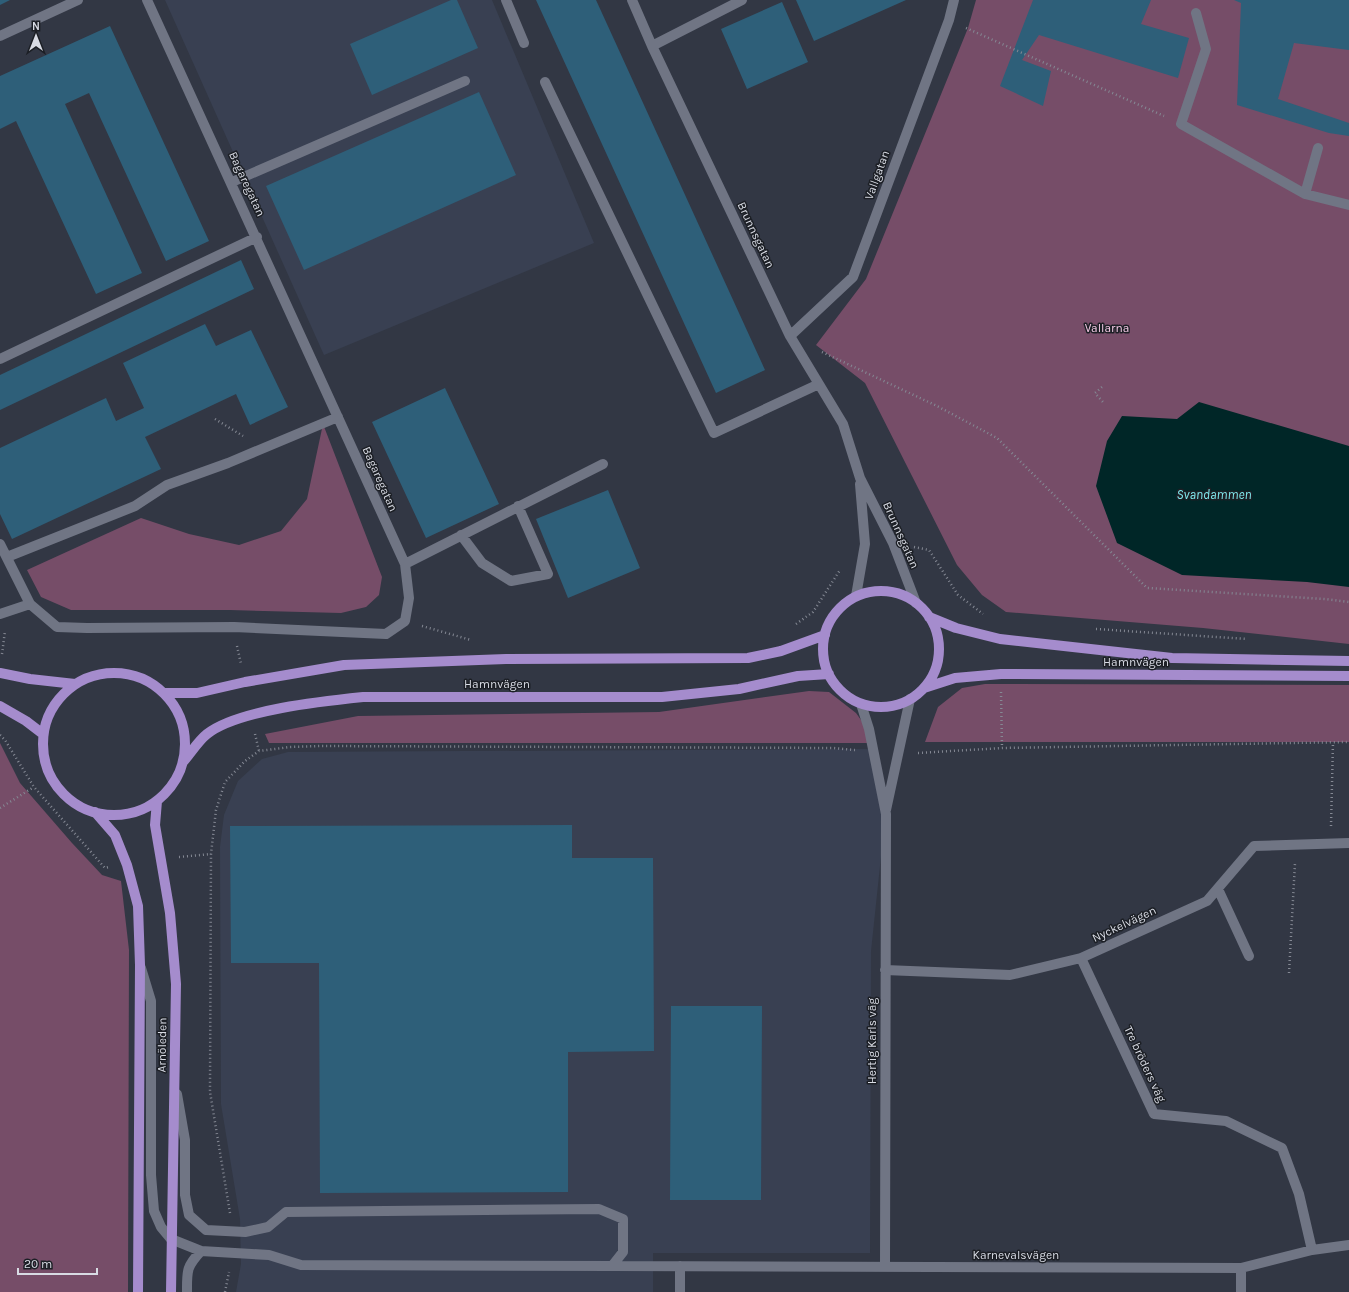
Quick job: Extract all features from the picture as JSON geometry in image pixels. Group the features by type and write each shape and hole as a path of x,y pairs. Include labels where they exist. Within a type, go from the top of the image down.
{"main road":[{"path":"887,591 902,595 916,603 929,617 937,636 938,653 934,672 924,688 910,699 895,705 878,707 861,704 837,687 828,674 824,661 823,648 825,635 831,619 842,606 856,596 871,592 887,591"},
{"name":"Hamnvägen","path":"929,617 956,628 1000,639 1172,658 1349,661"},
{"name":"Hamnvägen","path":"166,693 197,693 268,678 344,665 506,659 748,658 781,651 825,635"},
{"path":"0,673 30,679 75,684"},
{"path":"115,673 136,676 166,693 181,719 185,740 183,762 177,779 166,793 157,801 131,814 113,816 95,812 65,796 51,778 44,756 43,734 48,715 75,684 94,675 115,673"},
{"name":"Hamnvägen","path":"183,762 206,734 224,722 319,702 363,697 662,697 739,689 798,676 828,674"},
{"name":"Hamnvägen","path":"924,688 955,678 1001,674 1349,676"},
{"path":"0,706 26,721 43,734"},
{"name":"Arnöleden","path":"157,801 155,825 170,913 176,984 171,1292"},
{"name":"Arnöleden","path":"95,812 115,835 128,865 138,906 140,965 138,1292"}],"street":[{"path":"0,36 78,0"},
{"name":"Bagaregatan","path":"147,0 257,236 405,564 409,598 405,622"},
{"path":"506,0 524,43"},
{"name":"Brunnsgatan","path":"632,0 652,46 790,336 843,424 860,478 893,543 916,603"},
{"path":"652,46 742,0"},
{"name":"Vallgatan","path":"790,336 853,277 949,20 954,0"},
{"path":"1196,13 1206,49 1181,124 1305,194 1349,205"},
{"path":"232,182 465,81"},
{"path":"545,82 714,433 819,384"},
{"path":"1305,194 1318,148"},
{"path":"0,359 257,236"},
{"path":"7,557 135,506 167,484 338,417"},
{"path":"405,564 603,464"},
{"name":"Brunnsgatan","path":"856,596 866,544 860,478"},
{"path":"462,535 482,563 511,581 548,574 518,506"},
{"path":"0,544 30,604 57,627 234,627 386,634 405,622"},
{"path":"3,612 30,604"},
{"name":"Hertig Karls väg","path":"886,814 900,754 905,718 910,699"},
{"name":"Hertig Karls väg","path":"861,704 874,752 886,814 885,1267"},
{"name":"Nyckelvägen","path":"885,970 1010,975 1081,958 1207,901 1254,846 1349,843"},
{"path":"1218,889 1249,956"},
{"name":"Tre bröders väg","path":"1081,958 1154,1114 1226,1121 1282,1148 1299,1194 1312,1250"},
{"path":"140,965 151,1001 151,1174 154,1211 161,1227 171,1239 201,1251 190,1263 187,1274 187,1292"},
{"path":"174,1074 185,1140 185,1195 189,1215 206,1230 245,1232 268,1227 286,1212 599,1209 623,1219 623,1252 612,1266"},
{"name":"Karnevalsvägen","path":"201,1251 269,1255 301,1265 1241,1268 1312,1250 1349,1245"},
{"path":"680,1266 680,1292"},
{"path":"1241,1268 1241,1292"}],"path":[{"path":"949,20 1181,124"},
{"path":"818,349 937,406 997,438 1147,588 1325,599 1349,602"},
{"path":"1102,387 1094,393 1102,402"},
{"path":"215,419 262,448"},
{"path":"792,627 814,612 838,576 843,564"},
{"path":"0,673 3,612"},
{"path":"405,622 474,641"},
{"path":"1089,629 1248,639"},
{"path":"1330,843 1333,742"},
{"path":"900,754 1002,748 1349,742"},
{"path":"233,1232 210,1092 210,854 216,810 225,782 245,762 259,751 290,747 322,746 833,748 874,752"},
{"path":"0,808 34,787"},
{"path":"1289,973 1296,845"},
{"path":"225,1292 233,1252"}],"shaded area":[{"path":"165,0 492,0 594,243 324,355"},
{"path":"876,749 887,800 871,951 870,1253 653,1253 653,1292 236,1292 241,1264 240,1219 221,1104 220,847 224,815 238,781 262,759 288,752"}],"green space":[{"name":"Vallarna","path":"976,0 1349,0 1349,644 1203,628 1006,612 982,595 957,565 865,383 816,345 866,279 968,28"},
{"path":"323,424 382,577 379,595 366,607 341,613 230,610 71,610 41,597 27,570 141,518 189,534 239,545 281,531 307,499"},
{"path":"985,684 1349,685 1349,742 925,742 938,707 962,688"},
{"path":"809,691 829,692 856,713 869,731 872,743 269,743 265,734 358,716 659,712"},
{"path":"0,743 20,783 72,843 102,875 121,881 129,950 128,1292 0,1292"}],"water":[{"name":"Svandammen","path":"1199,402 1349,446 1349,587 1307,582 1182,575 1117,543 1096,486 1107,441 1122,416 1177,419"}],"building":[{"path":"0,0 10,0 0,5"},
{"path":"451,0 457,0 478,48 372,95 350,44"},
{"path":"536,0 596,0 765,370 716,393"},
{"path":"796,0 906,0 814,41"},
{"path":"1033,0 1151,0 1141,24 1189,38 1178,78 1039,35 1022,60 1051,71 1043,106 1000,86"},
{"path":"1234,0 1349,0 1349,50 1294,43 1278,99 1349,123 1349,136 1329,133 1237,105 1241,3"},
{"path":"782,2 808,62 747,89 721,29"},
{"path":"110,26 209,241 166,261 89,93 65,104 142,273 96,294 16,121 0,129 0,76"},
{"path":"479,92 516,175 304,270 266,186"},
{"path":"241,260 254,289 0,410 0,375"},
{"path":"205,324 216,346 251,330 288,407 250,425 236,394 145,437 161,469 12,539 0,514 0,448 106,398 116,421 144,408 123,363"},
{"path":"445,388 499,504 426,538 372,422"},
{"path":"608,490 640,568 568,598 536,519"},
{"path":"572,825 572,858 653,858 654,1051 568,1052 568,1192 320,1193 319,963 231,963 230,826"},
{"path":"671,1006 762,1006 761,1200 670,1200"}]}
